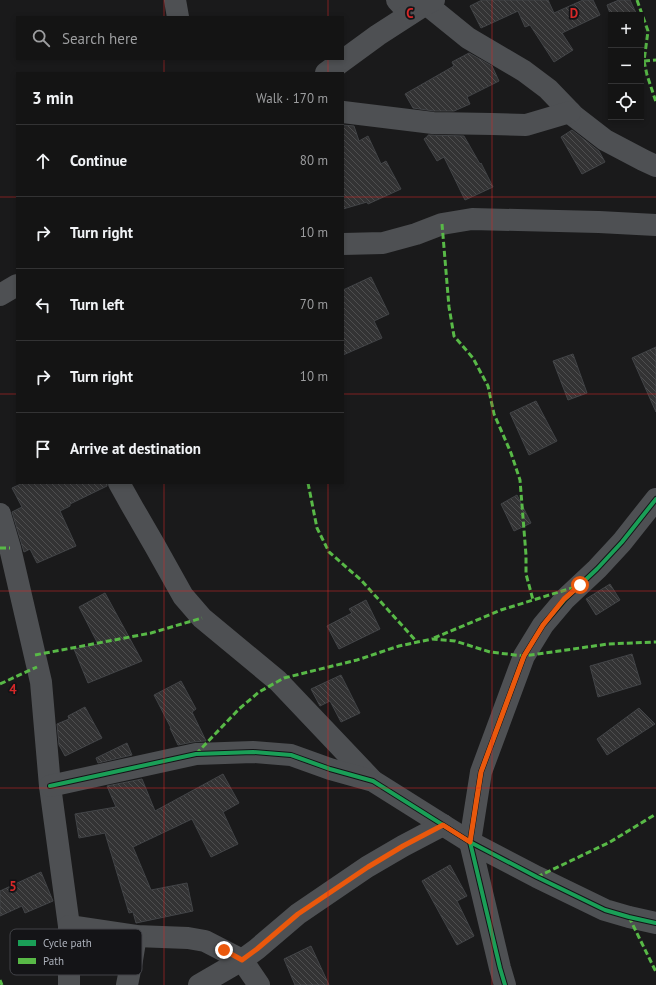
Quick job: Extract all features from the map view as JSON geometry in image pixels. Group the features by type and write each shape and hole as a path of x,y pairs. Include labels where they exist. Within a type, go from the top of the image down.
{"street":[{"path":"175,0 178,16"},
{"path":"344,60 417,5 468,38 524,71 548,89 574,116 605,140 656,166"},
{"path":"327,72 344,60"},
{"path":"344,112 433,123 526,125 570,112"},
{"path":"344,244 383,243 416,234 442,224 472,219 656,225"},
{"path":"0,295 16,286"},
{"path":"120,484 183,596 202,618 278,681 373,781 470,842 537,877 605,910 629,918 656,922"},
{"path":"505,985 470,842 481,772 524,656 543,625 564,599 612,553 656,499"},
{"path":"0,514 10,548 41,682 50,786 69,926 89,929"},
{"path":"50,786 196,754 253,752 290,755 330,769 373,781"},
{"path":"199,985 242,960 298,914 373,864 443,825"},
{"path":"142,936 188,938 205,941 242,960 260,985"},
{"path":"127,985 129,975"}],"building":[{"path":"482,0 548,0 554,13 583,0 593,0 600,15 562,33 573,50 554,62 530,25 525,27 518,11 481,28 470,6"},
{"path":"619,0 630,0 636,12 610,12 607,5"},
{"path":"469,53 492,66 499,81 467,97 470,104 454,111 434,111 413,108 405,94 454,66 452,62"},
{"path":"344,125 354,126 359,141 368,136 381,164 386,161 401,189 368,204 367,202 344,209"},
{"path":"572,130 599,151 605,162 582,174 561,137"},
{"path":"428,135 464,136 480,164 481,163 493,187 465,200 444,157 437,161 424,139"},
{"path":"371,277 389,314 374,321 382,338 344,355 344,290"},
{"path":"656,347 656,412 632,358"},
{"path":"573,354 587,393 568,400 553,361"},
{"path":"536,401 557,441 529,455 510,413"},
{"path":"21,484 107,484 107,486 70,504 70,506 60,511 76,546 37,563 30,549 24,552 12,512 22,507 12,488"},
{"path":"517,495 531,523 514,531 501,504"},
{"path":"610,584 620,600 596,615 586,599"},
{"path":"105,593 142,661 88,683 74,649 98,644 79,607"},
{"path":"366,600 380,629 339,649 327,626 352,613 349,609"},
{"path":"632,654 641,684 598,697 590,666"},
{"path":"341,675 360,713 341,722 330,701 320,706 311,689"},
{"path":"181,681 196,709 192,712 206,741 178,745 154,695"},
{"path":"85,707 102,738 65,756 59,745 57,724 69,719 68,716"},
{"path":"639,708 655,724 607,755 597,739"},
{"path":"127,743 132,755 98,763 96,758"},
{"path":"223,774 239,803 223,812 238,844 211,857 192,819 133,847 151,890 187,883 193,911 136,923 133,912 129,913 105,833 79,838 75,814 116,807 107,786 142,779 155,811"},
{"path":"450,865 467,896 457,901 474,936 457,945 422,881"},
{"path":"41,872 53,901 25,913 22,906 0,916 0,891"},
{"path":"311,946 329,985 295,985 284,959"}],"marked path":[{"path":"637,0 648,31 644,61 656,102"},
{"path":"644,61 656,60"},
{"path":"442,224 449,307 454,336 473,358 488,386 494,414 511,453 520,480 526,555 526,574 533,600"},
{"path":"308,484 317,528 329,552 361,580 417,642"},
{"path":"0,548 10,548"},
{"path":"434,638 501,610 575,587"},
{"path":"35,655 151,633 202,618"},
{"path":"196,754 239,709 259,692 284,678 357,660 399,646 432,639 455,641 490,652 524,656 608,644 656,642"},
{"path":"0,684 37,667"},
{"path":"537,877 610,842 656,814"},
{"path":"629,917 656,972"},
{"path":"0,980 2,985"}],"cycle path":[{"path":"505,985 470,842 481,772 524,656 543,625 565,599 597,569 622,542 656,499"},
{"path":"50,786 196,754 253,752 291,755 330,769 373,781 470,842 537,877 605,910 656,923"}],"route":[{"path":"224,950 242,960 298,914 368,867 403,846 443,825 470,842 481,772 524,656 543,625 564,599 580,585"}]}
